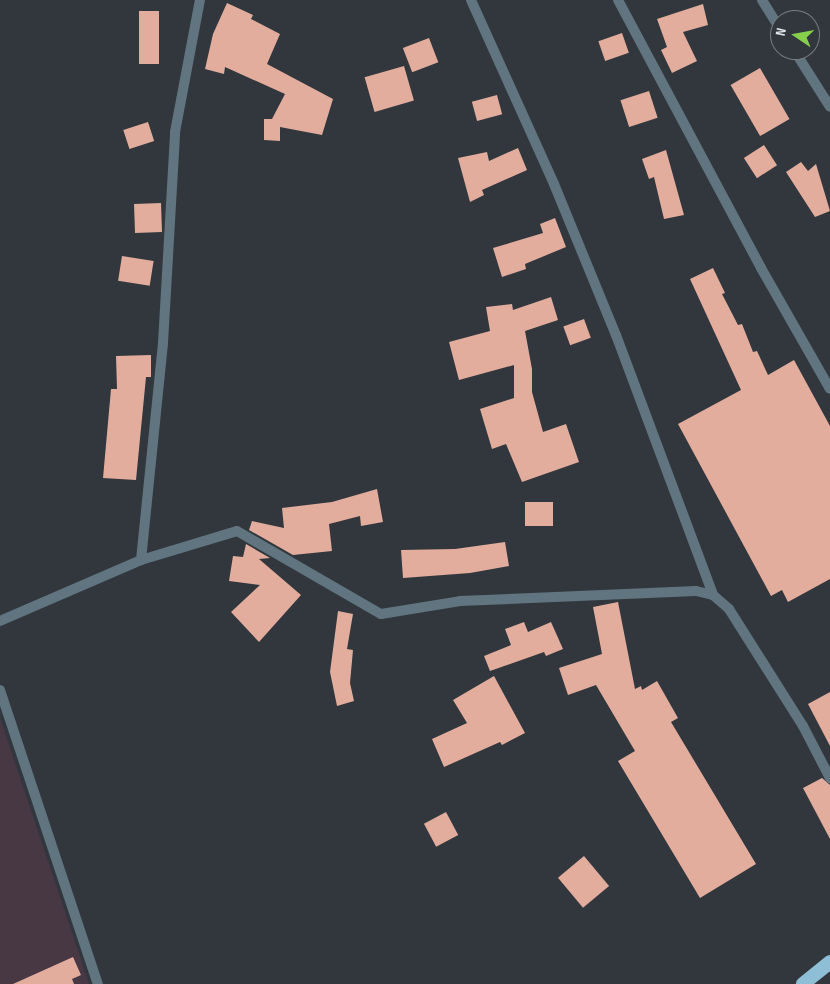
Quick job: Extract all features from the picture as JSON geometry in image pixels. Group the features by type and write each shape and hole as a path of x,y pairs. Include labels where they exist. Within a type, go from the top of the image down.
{"highway":[{"path":"802,984 830,962"}],"street":[{"path":"140,560 163,343 175,132 200,0"},
{"path":"471,0 554,184 616,335 713,595 734,618 803,726 830,778"},
{"path":"618,0 761,268 830,389"},
{"path":"762,0 770,12"},
{"path":"800,60 830,107"},
{"path":"0,621 140,560 237,531 381,614 460,601 677,590 713,595"},
{"path":"0,690 98,984"}],"shaded area":[{"path":"0,718 89,984 0,984"}],"building":[{"path":"227,3 253,15 251,19 280,34 267,64 333,99 322,135 280,127 280,141 264,140 264,119 272,119 285,94 225,67 224,74 205,69 213,34"},
{"path":"703,4 708,25 683,32 697,61 672,73 661,50 667,47 657,19"},
{"path":"139,11 159,11 159,64 139,64"},
{"path":"622,33 629,53 605,61 598,41"},
{"path":"429,38 438,62 412,72 403,48"},
{"path":"404,66 414,101 375,112 365,77"},
{"path":"760,68 790,119 760,136 731,85"},
{"path":"649,91 658,118 629,127 620,100"},
{"path":"497,95 502,114 477,121 472,102"},
{"path":"148,122 154,141 129,149 123,130"},
{"path":"764,145 777,165 757,178 744,158"},
{"path":"518,148 527,170 482,190 484,195 470,202 458,158 487,152 489,161"},
{"path":"666,150 684,215 664,219 654,177 649,179 642,159"},
{"path":"801,162 808,171 816,164 830,211 815,217 786,172"},
{"path":"161,203 162,232 135,233 134,204"},
{"path":"555,218 566,247 525,264 526,269 502,277 493,248 543,233 540,224"},
{"path":"122,256 154,261 150,286 118,281"},
{"path":"713,268 725,293 722,294 738,325 742,324 753,352 757,351 768,375 794,360 830,426 830,579 788,602 782,590 771,596 678,424 741,390 690,279"},
{"path":"551,297 558,320 525,331 532,369 532,392 543,432 566,424 579,462 522,482 506,444 492,449 480,409 514,398 514,365 459,380 449,342 490,331 486,307 512,304 513,310"},
{"path":"584,319 591,338 570,345 563,327"},
{"path":"151,355 151,377 146,377 136,480 103,478 111,389 117,389 116,356"},
{"path":"377,489 383,522 361,526 360,516 329,524 332,551 293,555 249,530 252,521 284,528 282,508 332,502"},
{"path":"525,502 553,502 553,526 525,526"},
{"path":"505,542 509,566 470,573 403,578 401,550 455,549"},
{"path":"246,544 270,558 259,559 301,595 259,642 231,612 260,585 229,581 233,556 243,557"},
{"path":"618,602 635,689 641,686 642,690 657,681 678,718 671,722 756,864 700,898 618,761 635,751 596,685 568,695 559,668 602,654 593,607"},
{"path":"338,611 353,614 347,649 353,650 350,683 354,701 337,706 330,672"},
{"path":"524,622 528,632 551,622 563,649 546,656 544,652 490,671 484,656 511,645 505,629"},
{"path":"494,676 525,733 502,745 500,742 444,767 432,739 467,723 453,700"},
{"path":"830,692 830,746 808,704"},
{"path":"822,778 830,785 830,839 803,788"},
{"path":"446,812 458,835 436,847 424,824"},
{"path":"584,856 609,886 583,908 558,878"},
{"path":"73,957 81,975 72,979 74,984 13,984"}]}
